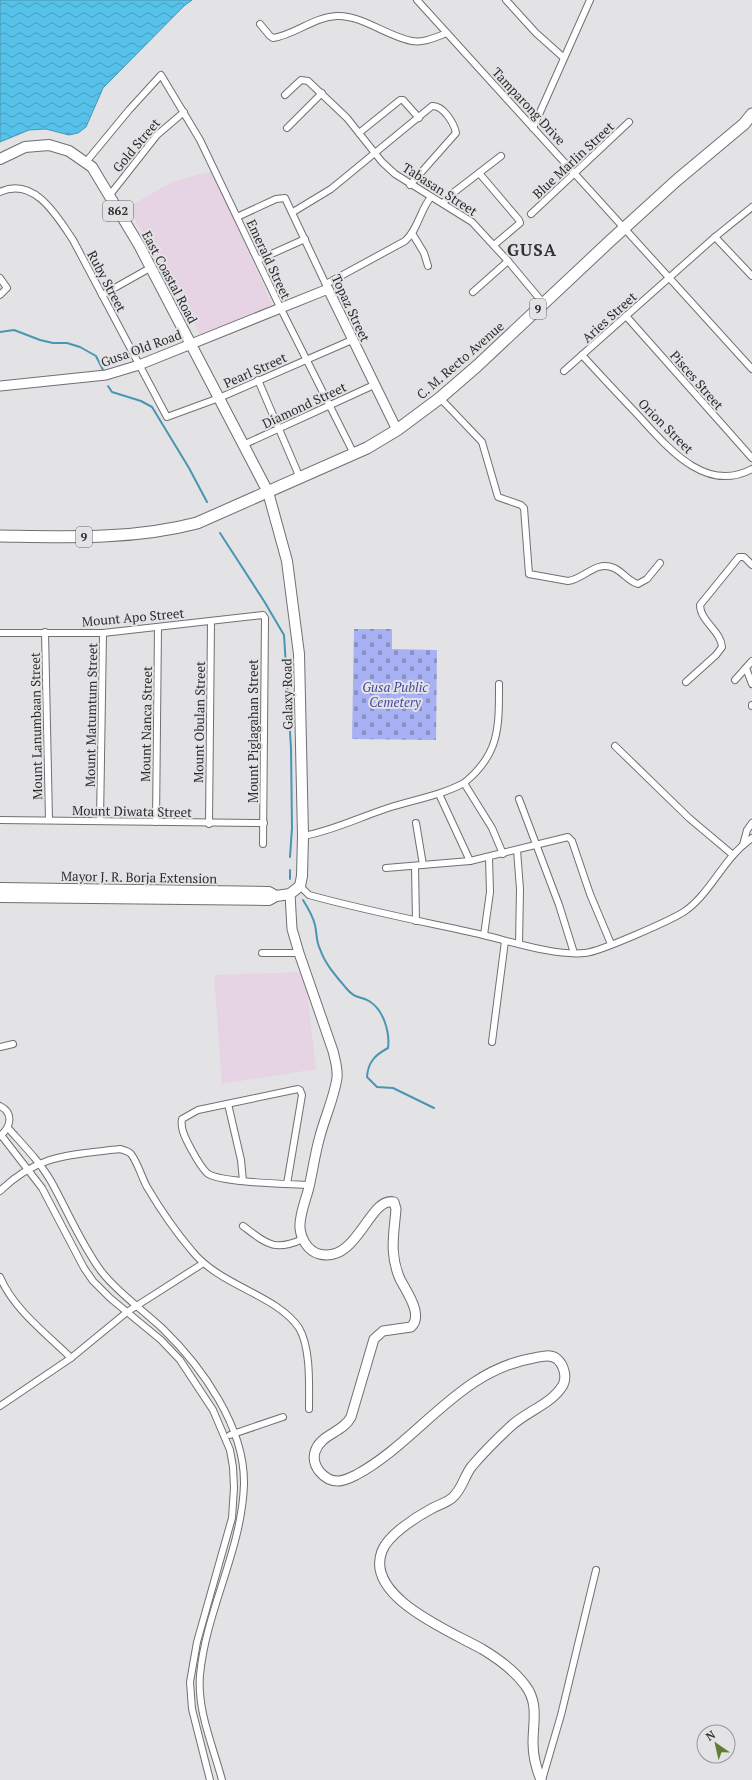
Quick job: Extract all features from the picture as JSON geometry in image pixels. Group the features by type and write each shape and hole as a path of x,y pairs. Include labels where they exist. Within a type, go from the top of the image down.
{"highway":[{"name":"C. M. Recto Avenue","path":"0,536 82,537 129,535 167,531 197,523 354,454 397,430 440,398 544,304 677,180 748,123 752,114"}],"main road":[{"name":"East Coastal Road","path":"0,159 25,147 49,145 69,151 86,162 96,174 139,245 268,492"},
{"name":"Gusa Old Road","path":"0,386 94,378 139,365 327,286"},
{"name":"Topaz Street","path":"327,286 397,430"},
{"name":"Galaxy Road","path":"268,492 287,561 299,654 303,836 302,876 300,886"},
{"path":"300,886 290,894 292,929 337,1064 337,1076 334,1089 319,1137 310,1185 300,1224 303,1239 310,1249 318,1254 336,1254 350,1244 380,1206 387,1202 394,1202 396,1209 393,1258 415,1312 414,1322 411,1327 383,1331 377,1336 348,1425 325,1439 316,1450 314,1459 317,1468 323,1476 328,1479 338,1481 347,1480 369,1468 390,1452 458,1393 487,1373 501,1366 545,1356 553,1357 562,1364 565,1378 558,1391 512,1425 493,1444 471,1467 456,1494 450,1500 416,1518 390,1539 381,1552 380,1561 382,1576 387,1585 407,1606 430,1622 495,1657 520,1677 534,1703 534,1756 541,1780"},
{"name":"Mayor J. R. Borja Extension","path":"0,888 125,893"},
{"name":"Mayor J. R. Borja Extension","path":"0,897 125,893 269,892 276,896 290,894"}],"street":[{"name":"Tamparong Drive","path":"417,0 625,227"},
{"path":"506,0 536,33 564,58"},
{"path":"533,128 588,3 581,0"},
{"path":"260,24 273,38 308,23 336,16 348,17 412,41 428,40 447,33"},
{"name":"Emerald Street","path":"86,162 129,110 161,75 203,146 280,307 354,454"},
{"name":"Tabasan Street","path":"284,95 305,79 347,118 375,154 395,174 410,185 443,203 472,222 494,245 544,304"},
{"path":"287,128 322,94"},
{"path":"359,133 400,100 403,100 419,118"},
{"path":"293,212 331,189 432,106 437,105 441,107 455,128 456,133 410,185"},
{"name":"Gold Street","path":"109,196 157,134 184,112"},
{"name":"Blue Marlin Street","path":"531,214 629,122"},
{"path":"443,203 501,156"},
{"path":"479,173 520,223 494,245"},
{"name":"Ruby Street","path":"0,192 9,188 21,188 46,204 73,240 167,417"},
{"name":"Topaz Street","path":"237,217 283,197 287,200 327,286"},
{"path":"327,286 395,247 412,233 423,208 431,197"},
{"name":"Aries Street","path":"564,372 715,237 752,207"},
{"path":"625,227 669,278 752,369"},
{"path":"412,233 424,253 428,266"},
{"path":"715,237 752,276"},
{"path":"258,260 305,239"},
{"path":"473,292 508,261"},
{"path":"102,295 150,268"},
{"path":"0,278 7,288 0,295"},
{"name":"Pisces Street","path":"626,316 752,458"},
{"name":"Pearl Street","path":"167,417 219,398 352,340"},
{"name":"Orion Street","path":"582,355 681,459 702,471 712,474 739,474 752,469"},
{"path":"258,380 280,428 300,478"},
{"name":"Diamond Street","path":"244,445 374,385"},
{"path":"440,398 482,442 498,497 521,505 524,508 529,574 568,582 574,580 591,569 606,567 614,568 634,583 638,584 647,579 660,563"},
{"path":"686,682 716,655 722,647 720,639 702,613 700,608 702,602 719,582 734,559 744,557 752,565"},
{"name":"Mount Apo Street","path":"0,633 102,633 260,614 265,618"},
{"name":"Mount Piglagahan Street","path":"264,844 265,618"},
{"name":"Mount Obulan Street","path":"209,824 211,621"},
{"name":"Mount Nanca Street","path":"156,822 158,627"},
{"name":"Mount Lanumbaan Street","path":"45,632 49,820"},
{"name":"Mount Matumtum Street","path":"100,821 102,633"},
{"path":"734,680 752,661"},
{"path":"746,668 752,684"},
{"path":"303,836 320,833 387,808 439,794 464,783 474,775 483,764 495,742 499,712 498,684"},
{"path":"615,746 689,818 733,855"},
{"path":"464,783 492,828 503,854"},
{"path":"439,794 470,862"},
{"path":"519,799 535,845 559,905 574,953"},
{"name":"Mount Diwata Street","path":"0,820 209,824 264,823"},
{"path":"743,845 747,830 752,823"},
{"path":"416,824 423,865"},
{"path":"386,868 470,862 490,858 565,837 570,838 611,944"},
{"path":"300,886 309,895 416,921 519,944 574,953 585,953 611,944 685,911 695,902 733,855 752,838"},
{"path":"517,850 520,889 519,944"},
{"path":"484,936 490,892 490,858"},
{"path":"415,866 416,921"},
{"path":"492,1042 505,941"},
{"path":"262,954 299,953"},
{"path":"0,1047 13,1044"},
{"path":"287,1184 302,1095 300,1090 298,1089 198,1110 186,1115 182,1119 183,1131 196,1159 207,1173 213,1177 287,1184 310,1185"},
{"path":"228,1104 241,1160 243,1180"},
{"path":"0,1106 9,1114 10,1124 8,1128 0,1135 28,1168 42,1188 84,1268 110,1298 161,1340 180,1360 213,1410 225,1438 233,1467 234,1502 232,1518 197,1642 191,1670 190,1696 204,1761 210,1780"},
{"path":"8,1128 39,1164 52,1182 102,1273 163,1329 198,1367 212,1388 234,1434 242,1464 244,1481 240,1517 205,1643 200,1676 201,1703 222,1780"},
{"path":"0,1191 28,1168 39,1164 69,1155 120,1149 126,1150 134,1160 146,1185 161,1210 202,1264 220,1277 278,1309 298,1327 306,1346 309,1408"},
{"path":"243,1226 266,1243 276,1246 289,1245 303,1239"},
{"path":"0,1406 71,1358 127,1312 202,1264"},
{"path":"0,1277 9,1293 28,1315 71,1358"},
{"path":"225,1438 283,1417"},
{"path":"224,1544 233,1545"},
{"path":"541,1780 561,1715 596,1570"},
{"path":"197,1642 205,1643"},
{"path":"204,1761 216,1756"}],"shaded area":[{"path":"212,171 273,306 200,334 128,207 172,182"},
{"path":"305,972 316,1069 222,1084 214,975"}],"green space":[{"name":"Gusa Public Cemetery","path":"354,629 392,629 392,649 437,650 436,740 352,739"}],"water":[{"path":"0,0 192,0 184,6 103,88 86,127 78,133 69,135 46,129 29,130 0,142"}],"waterway":[{"path":"0,332 14,330 40,340 53,343 67,343 80,347 96,356 104,372"},
{"path":"108,386 112,392 141,401 152,407 189,468 207,502"},
{"path":"220,533 284,635 291,748 292,828 290,857"},
{"path":"290,870 290,879"},
{"path":"303,900 313,918 317,940 328,965 349,992 355,996 366,999 374,1005 379,1010 385,1022 388,1036 388,1048 379,1053 373,1060 369,1067 367,1077 377,1087 393,1088 434,1108"}],"district":[{"name":"GUSA","path":"532,250"}]}
